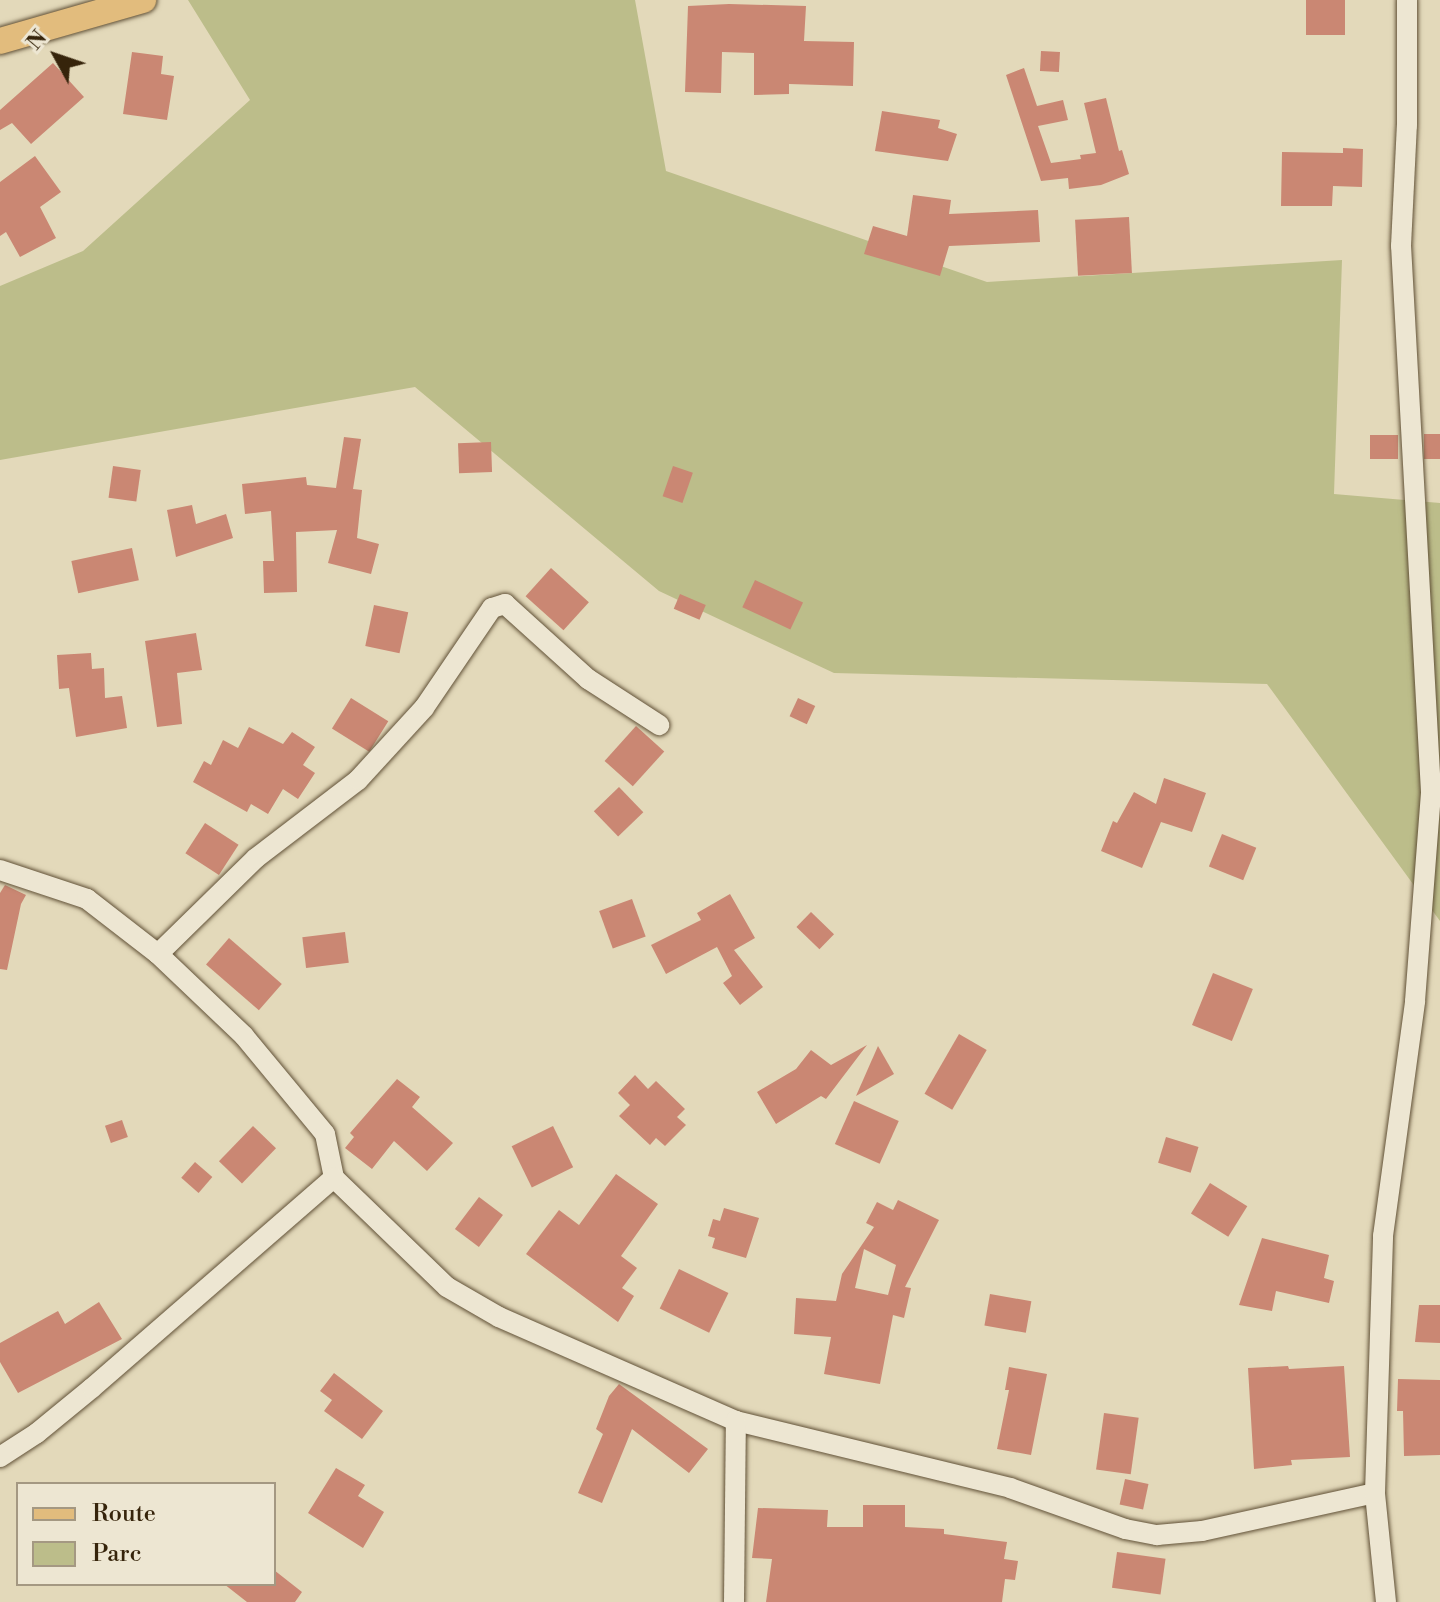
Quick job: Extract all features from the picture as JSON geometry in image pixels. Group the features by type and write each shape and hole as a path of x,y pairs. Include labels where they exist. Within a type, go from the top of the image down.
{"main road":[{"path":"0,41 143,0"}],"street":[{"path":"1386,1602 1375,1493 1383,1236 1415,1001 1431,792 1401,246 1407,125 1407,0"},
{"path":"158,954 256,858 358,780 424,708 492,608 505,604 588,679 659,725"},
{"path":"0,870 87,899 158,954 244,1036 325,1134 334,1178 447,1287 499,1317 736,1421 1010,1488 1125,1529 1157,1535 1202,1531 1375,1493"},
{"path":"0,1457 37,1433 92,1388 334,1178"},
{"path":"734,1602 736,1421"}],"green space":[{"path":"188,0 635,0 666,171 987,282 1342,260 1334,494 1440,503 1440,921 1267,684 834,673 659,591 415,387 0,460 0,286 83,251 250,100"}],"building":[{"path":"1306,0 1345,0 1345,35 1306,35"},
{"path":"688,6 806,6 804,41 854,42 853,86 789,84 789,94 754,95 754,53 722,52 721,93 685,92"},
{"path":"1041,51 1060,52 1059,72 1040,71"},
{"path":"132,52 163,56 161,74 174,76 167,120 123,114"},
{"path":"53,63 84,97 31,144 12,123 0,130 0,110"},
{"path":"1024,68 1037,106 1063,100 1068,120 1038,126 1051,163 1081,159 1080,155 1096,153 1084,103 1106,98 1119,151 1122,150 1129,174 1101,185 1069,189 1068,178 1041,181 1006,75"},
{"path":"882,111 940,120 938,128 957,134 948,161 875,151"},
{"path":"1343,148 1363,149 1362,187 1333,186 1332,206 1281,206 1282,152 1343,153"},
{"path":"35,156 61,192 40,207 56,238 20,257 6,232 0,236 0,182"},
{"path":"913,195 951,200 949,214 1038,210 1040,242 949,246 940,276 864,254 873,226 907,236"},
{"path":"1129,217 1132,273 1078,276 1075,220"},
{"path":"1424,434 1440,434 1440,459 1424,459"},
{"path":"1370,435 1398,435 1398,459 1370,459"},
{"path":"344,437 361,439 353,489 362,490 357,538 379,544 371,574 328,563 337,530 296,532 297,592 264,593 263,561 274,561 271,511 245,514 242,484 306,477 307,485 336,488"},
{"path":"491,442 492,472 459,473 458,443"},
{"path":"113,466 141,470 136,502 109,498"},
{"path":"673,466 693,473 682,503 663,496"},
{"path":"192,505 196,524 226,514 233,538 176,557 167,510"},
{"path":"132,548 139,580 78,593 71,561"},
{"path":"551,568 589,602 563,630 526,596"},
{"path":"755,580 803,602 790,630 742,607"},
{"path":"680,594 706,605 700,620 674,609"},
{"path":"374,605 408,612 400,653 365,646"},
{"path":"196,633 202,670 177,673 182,724 157,727 145,641"},
{"path":"91,653 92,669 104,668 105,698 122,696 127,728 76,737 69,688 59,689 57,655"},
{"path":"351,698 388,721 369,752 332,729"},
{"path":"798,698 815,706 807,724 790,716"},
{"path":"636,726 664,751 633,786 605,761"},
{"path":"249,727 283,744 292,732 315,747 303,765 315,773 298,799 283,789 268,814 251,804 247,812 193,782 204,761 211,765 223,740 238,748"},
{"path":"1164,778 1206,793 1192,832 1161,822 1142,868 1101,851 1113,821 1117,823 1134,792 1156,804"},
{"path":"619,787 643,812 618,836 594,811"},
{"path":"205,823 239,845 219,875 185,853"},
{"path":"1222,834 1256,848 1243,880 1209,866"},
{"path":"5,885 26,895 21,904 7,970 0,969 0,893"},
{"path":"730,894 755,938 734,950 763,987 740,1005 723,983 732,976 717,947 666,974 651,945 701,920 697,913"},
{"path":"632,899 646,937 613,949 599,911"},
{"path":"811,912 834,934 819,949 796,927"},
{"path":"345,932 349,963 306,968 302,937"},
{"path":"229,938 282,984 259,1010 206,964"},
{"path":"1213,973 1253,989 1232,1041 1192,1025"},
{"path":"959,1034 987,1050 952,1110 924,1094"},
{"path":"867,1045 826,1099 821,1096 776,1124 757,1092 796,1069 811,1050 831,1065"},
{"path":"878,1046 894,1074 856,1096"},
{"path":"635,1075 648,1089 656,1081 685,1109 677,1117 686,1125 665,1146 656,1138 650,1145 619,1116 630,1105 618,1093"},
{"path":"397,1079 420,1097 412,1107 453,1143 427,1171 394,1141 372,1169 345,1148 354,1137 350,1133"},
{"path":"854,1101 899,1121 880,1164 835,1144"},
{"path":"122,1120 128,1137 111,1143 105,1126"},
{"path":"253,1126 276,1148 242,1183 219,1161"},
{"path":"553,1126 573,1167 532,1188 512,1146"},
{"path":"1166,1137 1199,1147 1191,1173 1158,1163"},
{"path":"195,1162 212,1177 199,1193 181,1178"},
{"path":"616,1174 658,1204 621,1256 637,1268 622,1288 634,1296 618,1322 526,1254 559,1210 579,1225"},
{"path":"1210,1183 1247,1206 1228,1237 1191,1214"},
{"path":"479,1197 503,1215 479,1247 455,1229"},
{"path":"898,1200 939,1220 905,1287 911,1288 904,1318 893,1315 880,1384 824,1374 831,1337 794,1334 796,1298 836,1301 842,1274 874,1227 866,1223 877,1202 893,1210","holes":["864,1249 896,1265 888,1295 855,1288"]},
{"path":"724,1208 759,1218 746,1258 712,1248 715,1238 708,1236 713,1219 720,1221"},
{"path":"1262,1238 1329,1255 1324,1278 1334,1281 1329,1303 1276,1291 1272,1311 1239,1305"},
{"path":"679,1269 728,1293 709,1333 660,1309"},
{"path":"990,1294 1031,1301 1026,1333 984,1326"},
{"path":"99,1302 122,1339 18,1393 0,1362 0,1343 58,1311 65,1324"},
{"path":"1419,1305 1440,1305 1440,1343 1415,1342"},
{"path":"1288,1366 1289,1369 1344,1366 1350,1457 1291,1460 1292,1465 1254,1469 1248,1368"},
{"path":"1009,1367 1047,1374 1031,1455 997,1449 1009,1390 1005,1390"},
{"path":"334,1373 383,1411 362,1439 324,1411 332,1400 320,1391"},
{"path":"1398,1379 1440,1380 1440,1455 1404,1456 1403,1411 1397,1411"},
{"path":"619,1384 708,1449 689,1473 632,1429 602,1503 578,1493 603,1434 596,1429 609,1396"},
{"path":"1104,1413 1139,1418 1131,1474 1096,1469"},
{"path":"336,1468 365,1485 358,1496 384,1512 363,1548 308,1513"},
{"path":"1125,1479 1148,1484 1143,1509 1120,1504"},
{"path":"863,1505 905,1505 905,1527 944,1529 944,1534 1007,1542 1004,1559 1018,1561 1015,1580 1005,1579 1002,1602 766,1602 772,1559 752,1558 758,1508 828,1510 827,1527 863,1527"},
{"path":"1117,1552 1166,1559 1161,1594 1112,1588"},
{"path":"276,1572 302,1592 295,1602 247,1602 227,1586 276,1586"}]}
